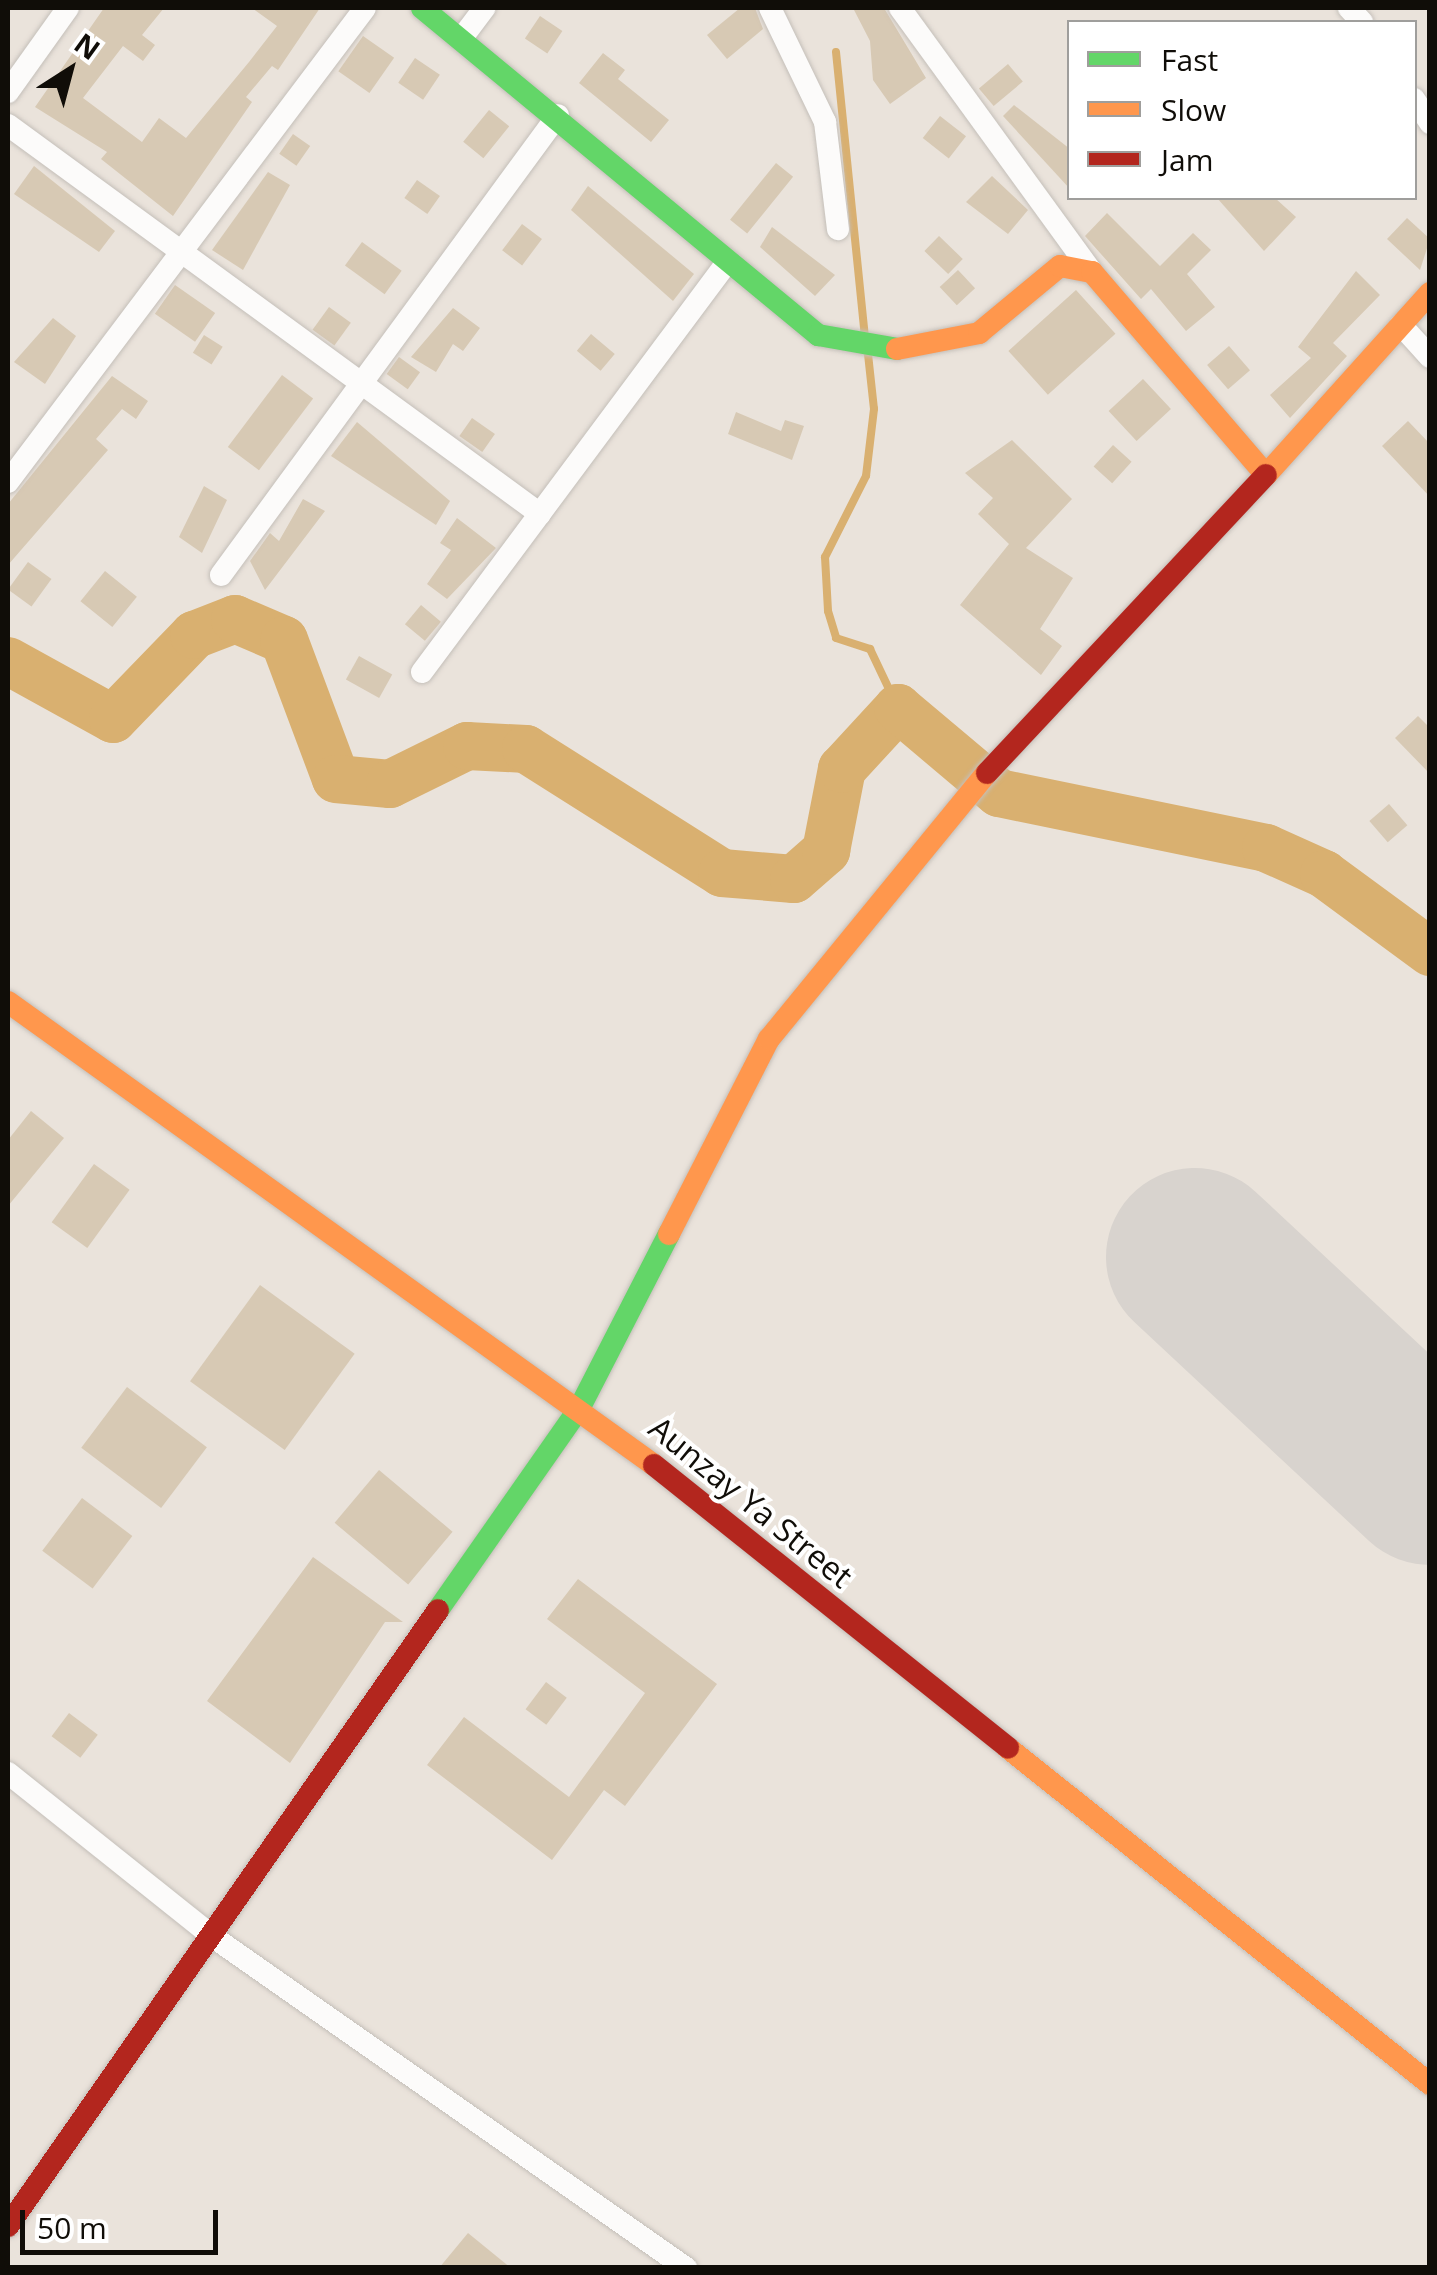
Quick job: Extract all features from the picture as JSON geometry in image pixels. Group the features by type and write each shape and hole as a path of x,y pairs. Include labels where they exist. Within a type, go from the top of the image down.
{"street":[{"path":"8,92 68,8"},
{"path":"8,482 365,8"},
{"path":"422,8 558,115 818,335 908,351 979,333 1060,266 1092,272"},
{"path":"460,38 484,8"},
{"path":"770,8 825,122 838,228"},
{"path":"900,8 1092,272 1266,474"},
{"path":"222,575 356,384 558,115"},
{"path":"8,125 176,254 540,514"},
{"path":"422,672 728,261"},
{"path":"8,2226 216,1939 579,1409 769,1040 915,850 1430,293"},
{"path":"1401,325 1430,357"},
{"name":"Aunzay Ya Street","path":"8,1002 579,1409 1430,2084"},
{"path":"8,1772 216,1939 686,2268"}],"building":[{"path":"104,8 164,8 142,35 155,45 143,61 123,46 83,98 142,142 159,118 186,138 249,62 277,26 252,8 320,8 278,70 272,66 246,97 252,102 173,216 101,159 107,152 35,107"},
{"path":"740,8 755,8 763,29 727,59 707,35"},
{"path":"853,8 884,8 926,78 890,104 873,80 870,41"},
{"path":"540,16 562,31 547,53 525,38"},
{"path":"363,36 394,58 369,93 338,71"},
{"path":"603,53 625,70 618,79 669,120 651,142 579,83"},
{"path":"415,58 440,75 423,100 398,83"},
{"path":"1008,64 1023,82 994,106 979,88"},
{"path":"1014,105 1067,147 1067,186 1003,116"},
{"path":"489,110 509,126 483,158 463,142"},
{"path":"940,116 966,136 949,158 923,138"},
{"path":"293,134 310,146 296,166 279,154"},
{"path":"776,163 793,177 747,234 730,220"},
{"path":"34,166 115,231 99,252 14,194"},
{"path":"268,172 290,185 243,270 212,250"},
{"path":"992,176 1028,210 1008,234 966,202"},
{"path":"417,180 440,196 427,214 404,198"},
{"path":"588,186 694,274 673,301 571,210"},
{"path":"1219,200 1277,200 1296,217 1264,251"},
{"path":"1107,213 1160,266 1193,233 1211,250 1187,274 1215,307 1186,331 1151,289 1141,299 1085,236"},
{"path":"1407,218 1430,239 1420,270 1387,239"},
{"path":"522,224 542,239 522,265 502,250"},
{"path":"772,227 835,275 815,296 760,247"},
{"path":"939,236 963,259 948,274 924,251"},
{"path":"362,242 402,271 385,294 345,265"},
{"path":"958,270 975,288 957,305 940,287"},
{"path":"1356,271 1380,295 1333,343 1347,356 1290,418 1270,395 1311,358 1298,347"},
{"path":"175,285 215,313 195,342 155,314"},
{"path":"1076,290 1115,334 1048,395 1008,351"},
{"path":"329,307 351,323 334,346 313,330"},
{"path":"453,308 480,328 463,351 453,344 436,372 411,357"},
{"path":"53,318 76,336 45,384 14,362"},
{"path":"591,334 615,354 601,371 577,351"},
{"path":"204,335 223,347 212,364 193,353"},
{"path":"1229,346 1250,370 1228,389 1207,365"},
{"path":"399,357 420,372 408,389 387,374"},
{"path":"282,375 313,398 259,470 228,447"},
{"path":"112,376 148,401 136,419 122,409 96,439 108,450 8,565 8,504"},
{"path":"1143,379 1171,409 1137,441 1109,411"},
{"path":"736,412 781,431 785,420 804,426 792,460 728,434"},
{"path":"472,418 495,434 482,452 459,436"},
{"path":"1408,421 1430,444 1430,497 1382,446"},
{"path":"357,422 450,501 436,525 331,456"},
{"path":"1012,440 1072,499 1026,548 1073,578 1040,629 1062,646 1041,675 960,605 1009,544 978,514 993,498 965,473"},
{"path":"1113,445 1132,462 1112,483 1094,467"},
{"path":"204,486 227,500 202,553 179,537"},
{"path":"303,499 325,511 265,590 250,561 270,533 279,541"},
{"path":"457,518 496,548 447,599 427,584 451,550 440,543"},
{"path":"28,562 51,579 31,607 8,590"},
{"path":"105,571 137,597 112,627 80,601"},
{"path":"421,605 441,622 425,641 405,624"},
{"path":"359,656 392,674 379,698 346,680"},
{"path":"1418,716 1430,728 1430,774 1395,738"},
{"path":"1389,804 1407,825 1388,842 1369,821"},
{"path":"31,1111 64,1138 8,1206 8,1140"},
{"path":"94,1164 130,1190 87,1248 52,1222"},
{"path":"260,1285 355,1354 285,1450 190,1381"},
{"path":"127,1387 207,1447 161,1508 81,1448"},
{"path":"379,1470 453,1532 408,1585 335,1523"},
{"path":"82,1498 132,1536 93,1589 42,1551"},
{"path":"313,1557 403,1622 385,1622 290,1763 207,1701"},
{"path":"578,1579 717,1684 625,1806 604,1790 552,1860 427,1765 464,1717 569,1797 645,1693 547,1619"},
{"path":"546,1682 567,1698 546,1725 526,1709"},
{"path":"69,1713 98,1735 80,1758 52,1736"},
{"path":"468,2233 511,2268 439,2268"}],"waterway":[{"path":"836,52 865,336"},
{"path":"868,354 874,409 866,476 825,557 828,611 836,638 870,649 898,708"},
{"path":"8,661 113,719 194,635 235,619 284,640 336,779 390,784 467,746 526,749 722,873 794,879 826,851 842,769 898,708 999,793 1266,848 1324,874 1430,952"}],"runway":[{"path":"1195,1257 1430,1476"}],"traffic: fast":[{"path":"422,8 818,335 897,349"},
{"path":"438,1610 579,1409 669,1234"}],"traffic: slow":[{"path":"897,349 979,333 1060,266 1092,272 1266,475 1430,293"},
{"path":"669,1234 769,1039 987,773"},
{"path":"8,1002 654,1465"},
{"path":"1008,1748 1430,2084"}],"traffic: jam":[{"path":"987,773 1266,475"},
{"path":"654,1465 1008,1748"},
{"path":"8,2226 438,1610"}]}
